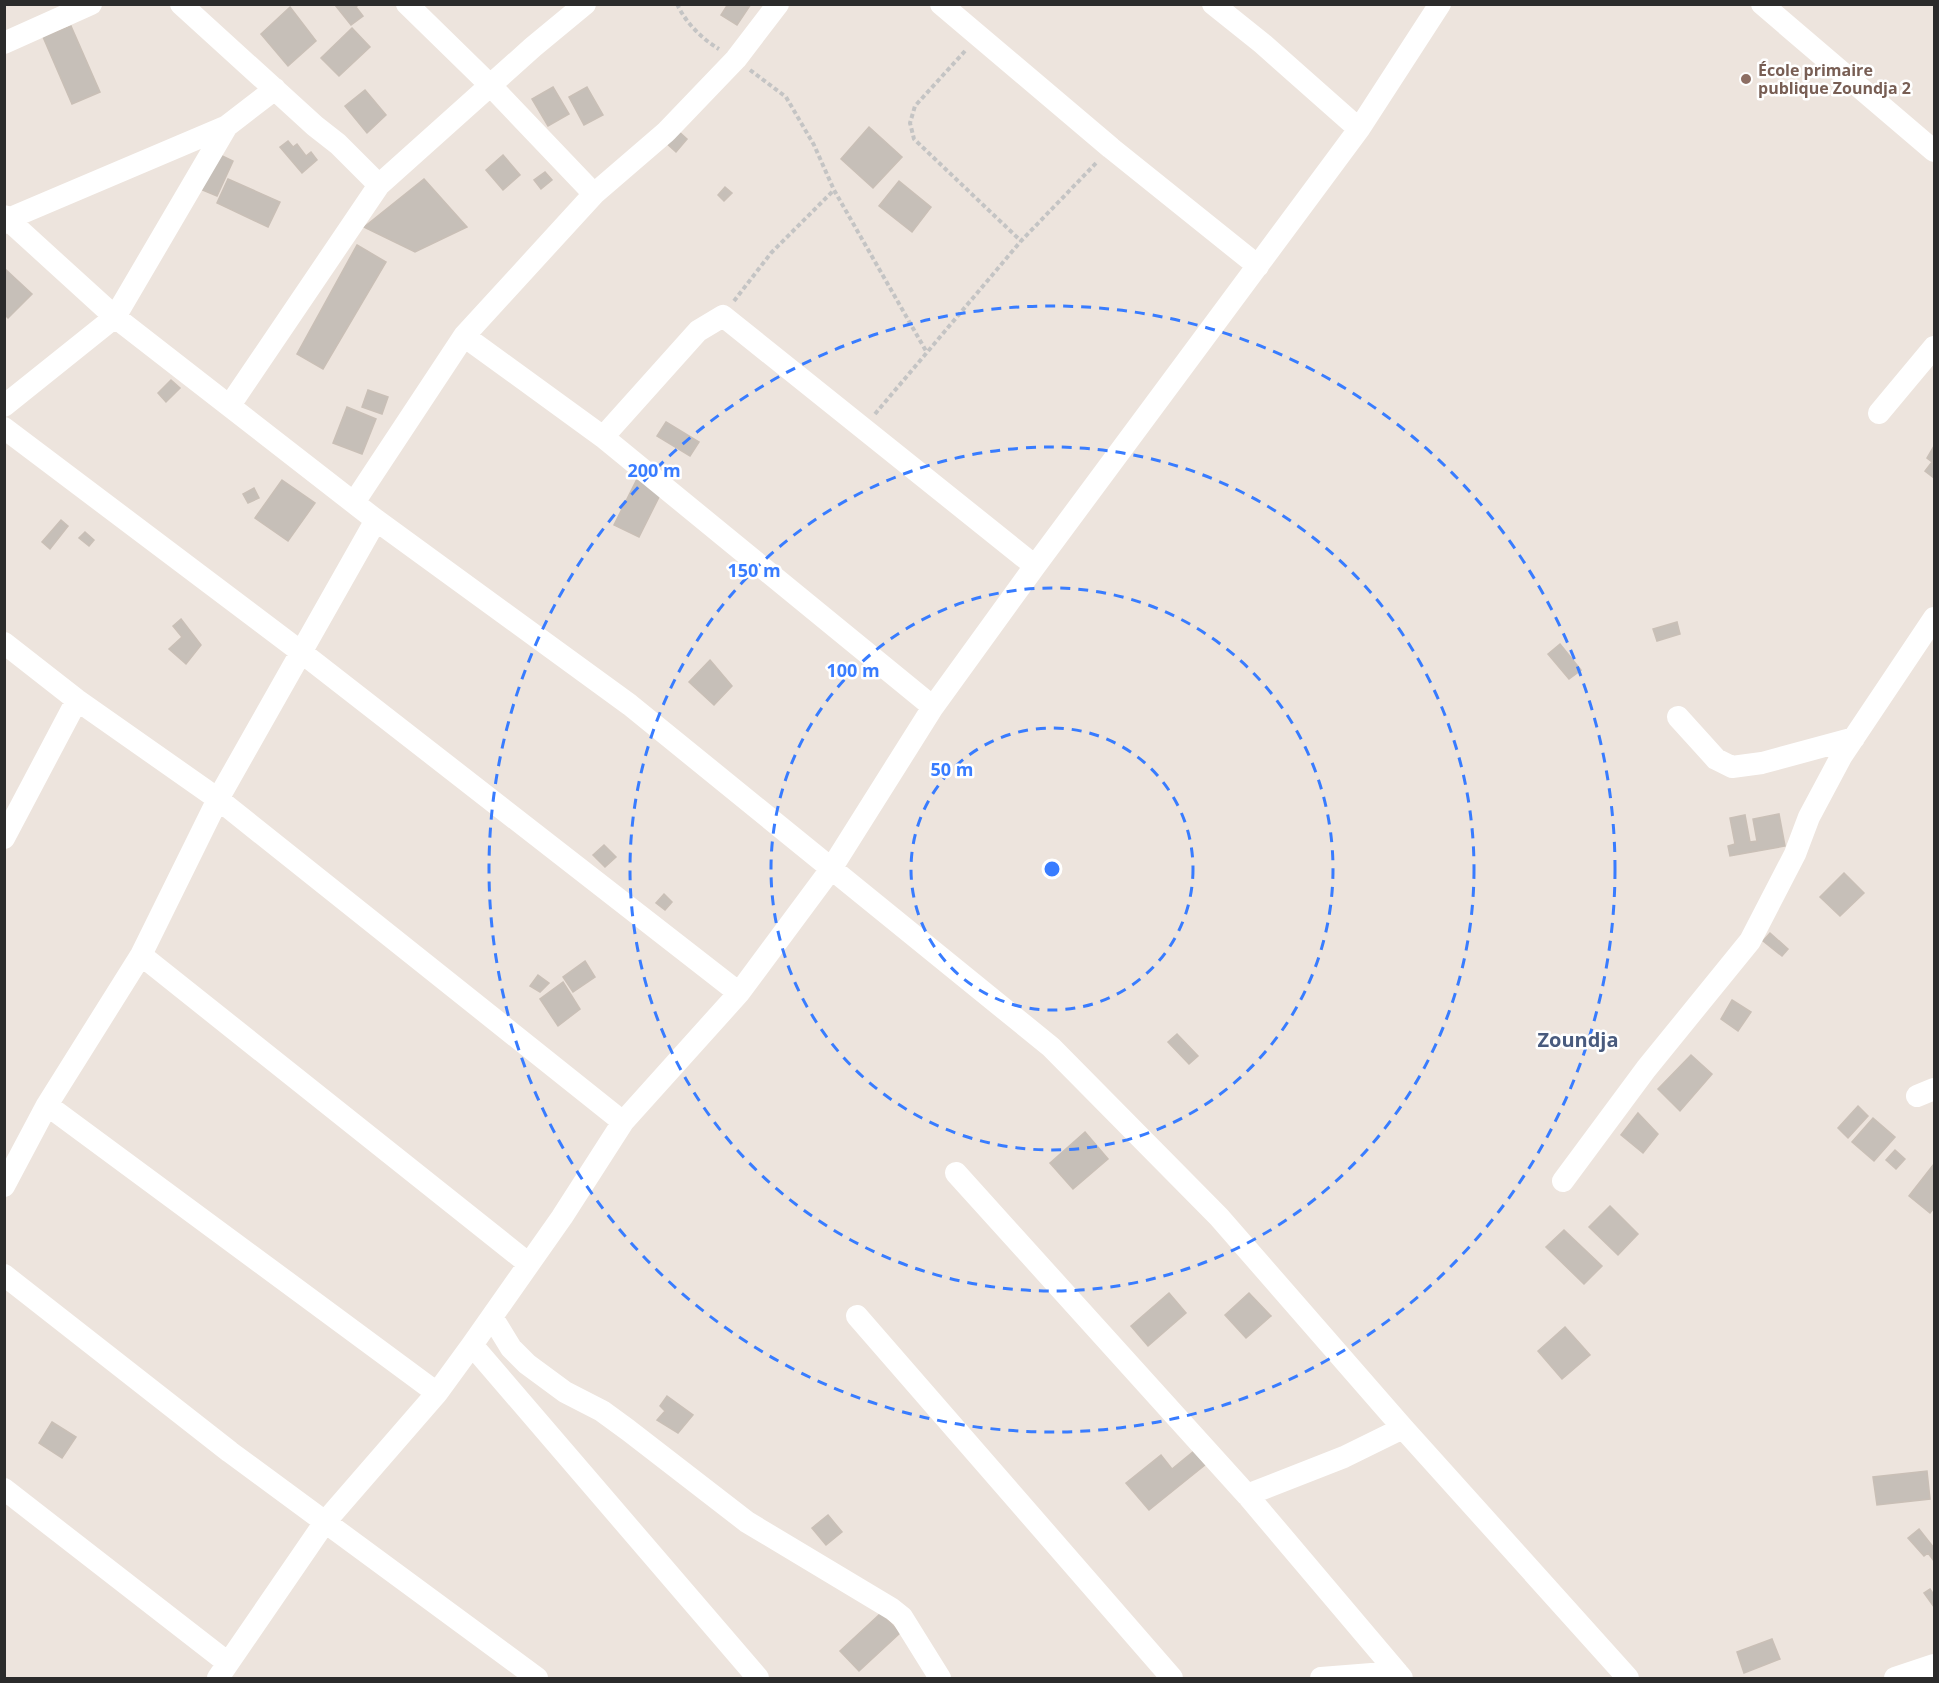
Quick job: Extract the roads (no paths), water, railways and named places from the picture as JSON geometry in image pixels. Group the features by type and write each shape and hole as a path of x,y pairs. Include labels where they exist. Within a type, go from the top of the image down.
{"street":[{"path":"4,42 92,4"},
{"path":"181,4 379,185"},
{"path":"407,4 594,194"},
{"path":"230,405 379,185 532,47 585,4"},
{"path":"355,501 464,336 594,194 666,132 736,59 778,4"},
{"path":"941,4 1111,147 1258,266"},
{"path":"1213,4 1263,44 1359,129"},
{"path":"4,1489 223,1671 325,1522 437,1393 472,1345 623,1122 739,993 831,869 933,707 1359,129 1440,4"},
{"path":"1762,4 1935,151"},
{"path":"275,89 227,126 6,219 116,317 355,501 376,520 630,705 1052,1047 1220,1216 1403,1428 1628,1678"},
{"path":"4,406 116,317 227,126"},
{"path":"603,437 698,331 723,316 1035,566"},
{"path":"464,336 603,437 933,707"},
{"path":"1880,413 1935,347"},
{"path":"4,428 301,652 739,993"},
{"path":"4,1186 47,1105 141,955 218,799 376,520"},
{"path":"1563,1181 1647,1069 1750,941 1841,757 1935,618"},
{"path":"4,643 77,700 218,799 623,1122"},
{"path":"4,838 77,700"},
{"path":"1678,717 1716,759 1732,767 1762,763 1854,738"},
{"path":"141,955 529,1264"},
{"path":"47,1105 437,1393"},
{"path":"956,1173 1247,1495 1400,1675"},
{"path":"4,1275 230,1452 537,1678"},
{"path":"857,1316 1172,1678"},
{"path":"492,1317 511,1347 536,1371 565,1392 602,1411 747,1522 878,1599 902,1617 940,1678"},
{"path":"472,1345 758,1678"},
{"path":"1247,1495 1344,1457 1403,1428"},
{"path":"1895,1678 1935,1665"},
{"path":"1321,1678 1400,1675"}],"place":[{"name":"École primaire publique Zoundja 2","path":"1746,79"}],"district":[{"name":"Zoundja","path":"1578,1040"}]}
